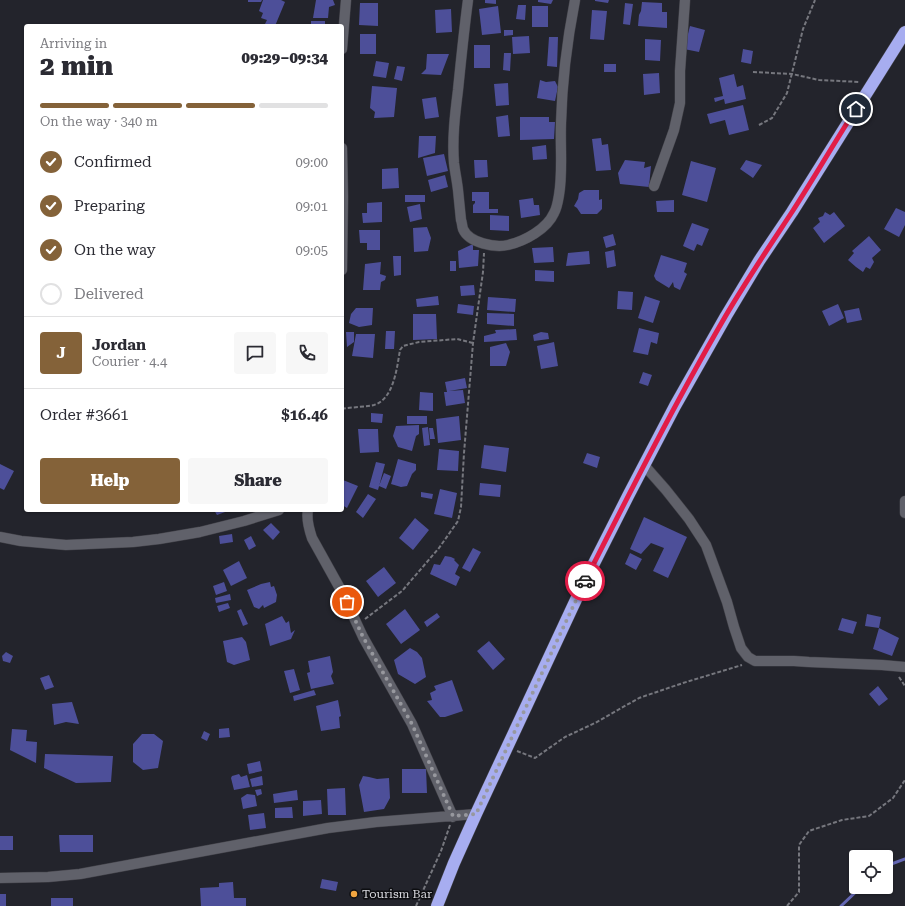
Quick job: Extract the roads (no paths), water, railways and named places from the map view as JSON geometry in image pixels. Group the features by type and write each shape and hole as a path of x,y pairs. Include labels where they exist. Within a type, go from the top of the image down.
{"highway":[{"path":"437,906 476,814 580,591 674,406 759,261 792,212 905,32"}],"street":[{"path":"344,24 346,0"},
{"path":"468,0 462,46 454,140 454,163 463,228 467,235 477,241 485,244 504,246 527,238 549,222 557,203 560,188 563,76 575,0"},
{"path":"654,186 674,130 680,104 680,70 684,0"},
{"path":"644,465 689,519 706,545 727,602 741,648 748,657 755,661 794,661 905,667"},
{"path":"905,501 905,513"},
{"path":"0,537 21,541 66,545 133,542 200,532 273,512"},
{"path":"305,512 312,538 412,724 453,816"},
{"path":"0,878 48,878 80,874 328,828 376,822 476,814"}],"waterway":[{"path":"893,863 905,859"},
{"path":"841,906 854,894"}],"place":[{"name":"Tourism Bar","path":"354,894"}]}
